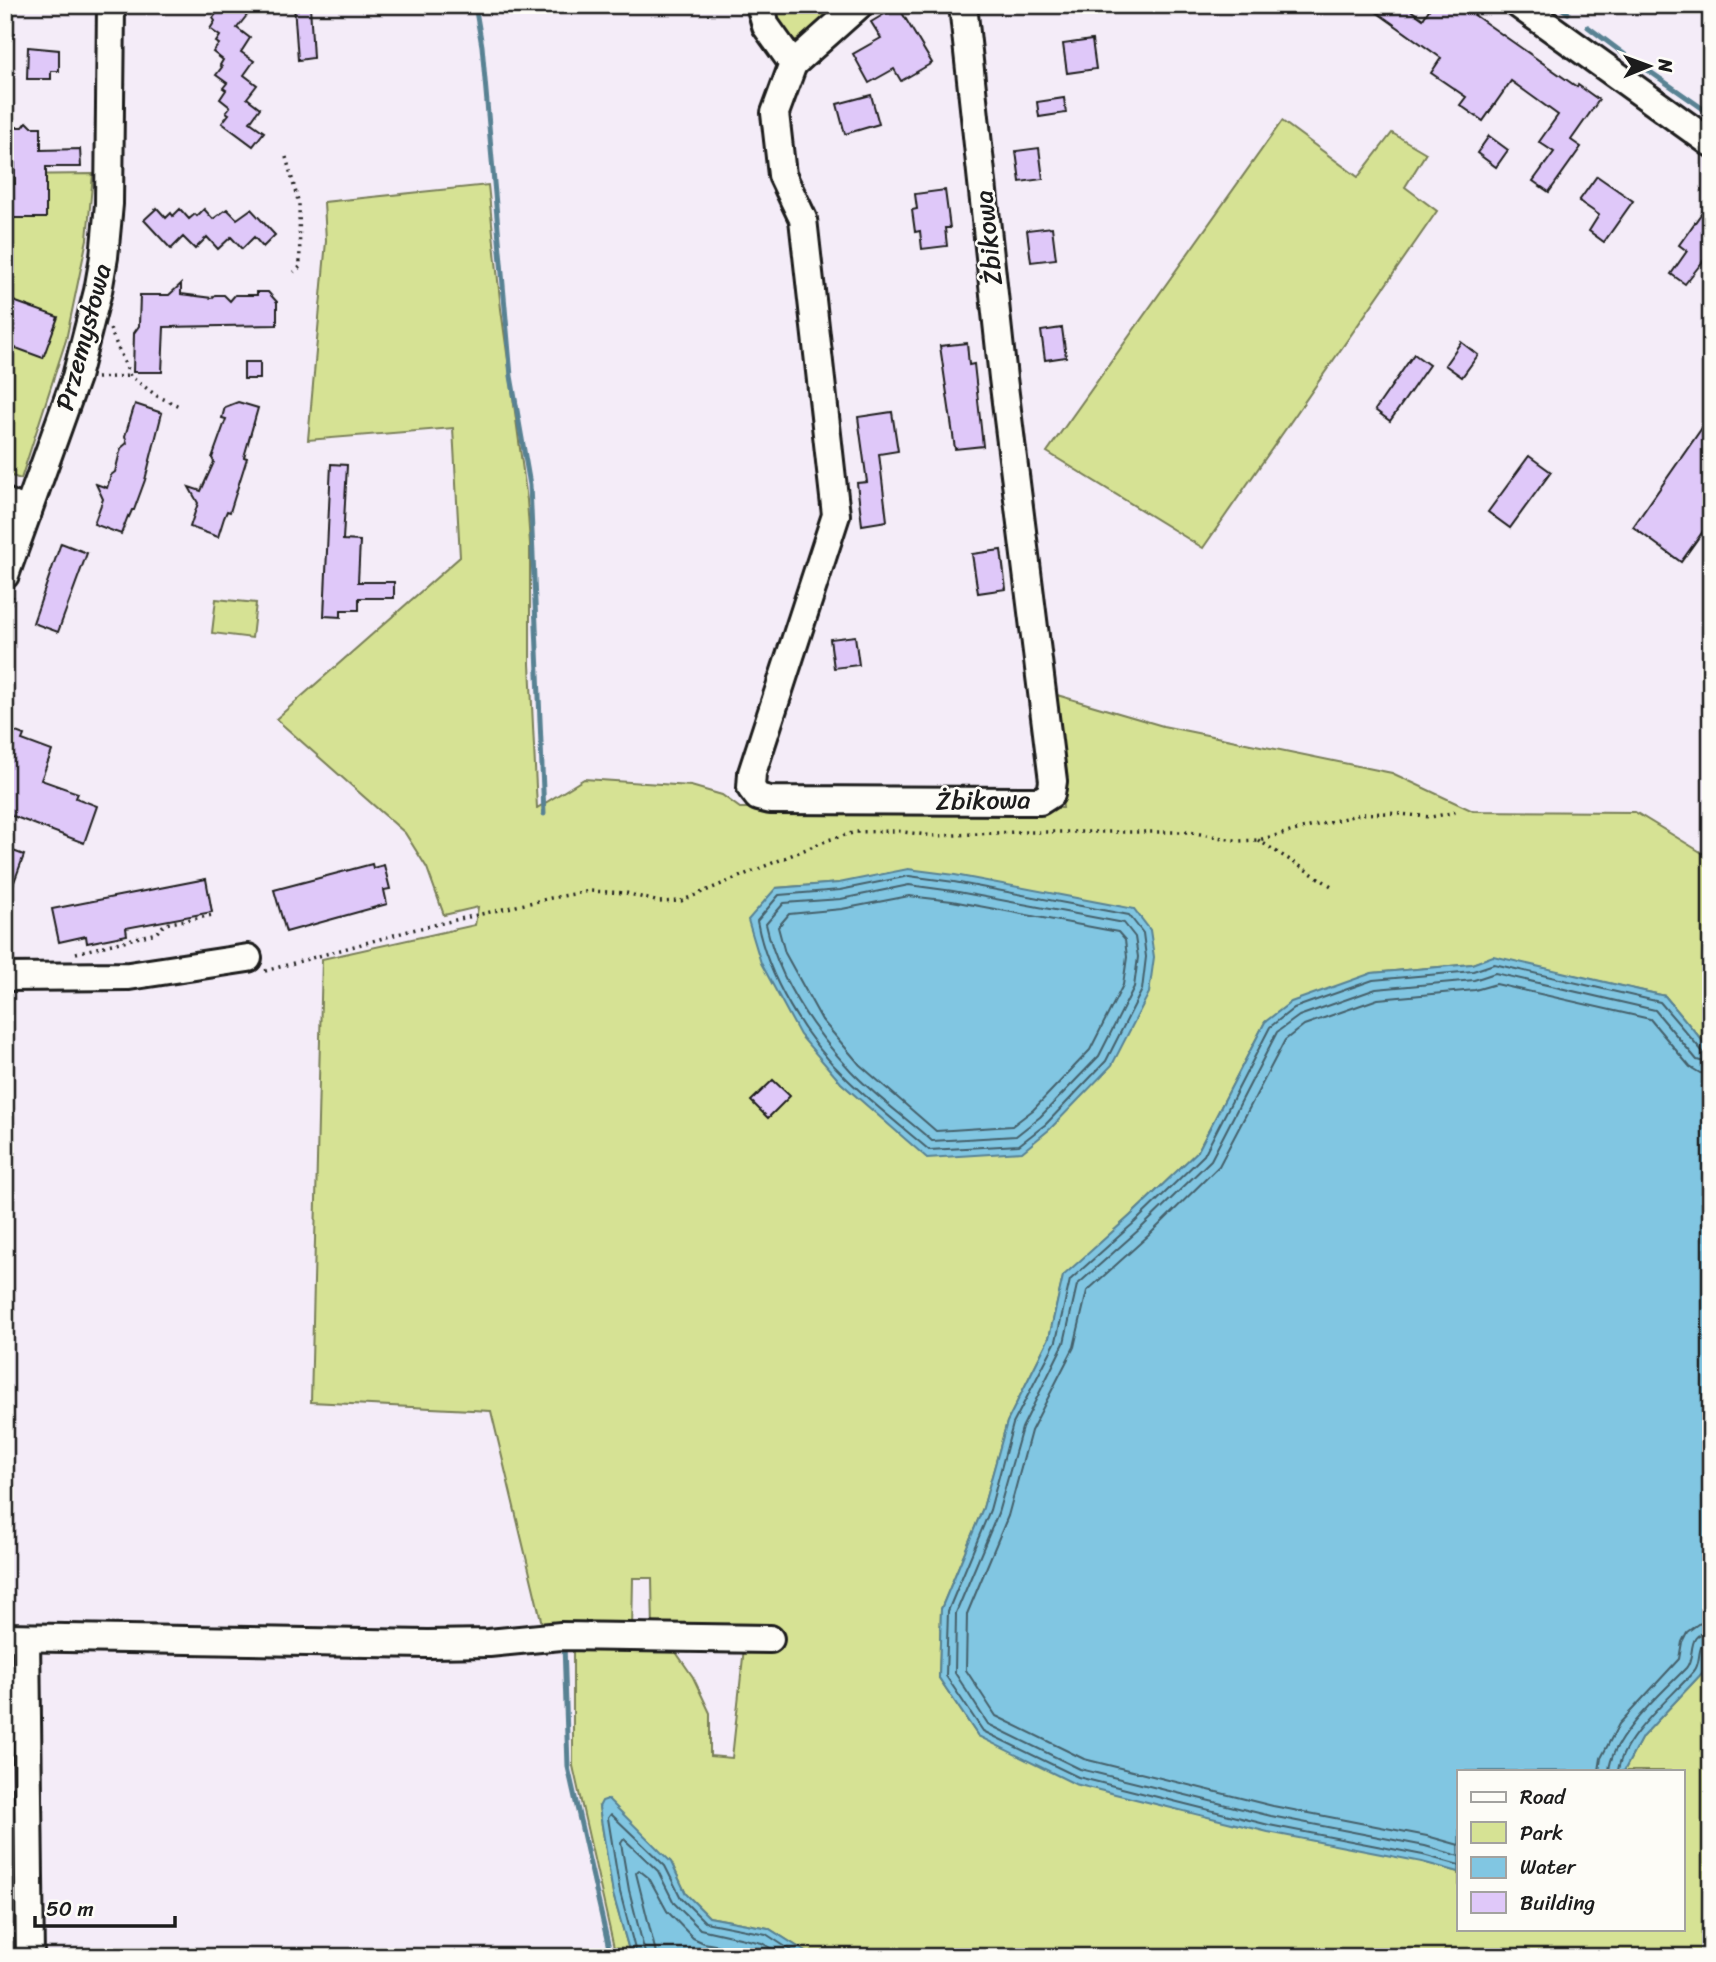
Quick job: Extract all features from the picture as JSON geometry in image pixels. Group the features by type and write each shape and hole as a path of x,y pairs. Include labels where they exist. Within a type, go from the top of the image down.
{"street":[{"name":"Przemysłowa","path":"5,575 17,507 86,346 104,257 109,204 111,5"},
{"path":"760,5 766,26 793,64 859,5"},
{"name":"Żbikowa","path":"793,64 775,113 782,175 803,219 836,515 752,773 751,788 758,797 770,800 1040,801 1051,794 1053,781 1003,378 963,5"},
{"path":"1519,5 1711,143"},
{"path":"5,977 129,976 256,965"},
{"path":"30,1957 15,1637 428,1644 489,1643 561,1636 769,1639"}],"path":[{"path":"286,157 299,204 300,267 294,272"},
{"path":"107,320 130,376 157,396 179,406"},
{"path":"92,379 130,376"},
{"path":"256,965 591,891 626,893 659,902 681,901 828,840 856,832 896,831 935,836 1001,832 1189,832 1240,841 1258,840 1361,814 1431,817 1456,812"},
{"path":"1258,840 1333,887"},
{"path":"65,956 156,933 165,924 213,915"}],"green space":[{"path":"766,5 850,5 813,39 794,40 780,33"},
{"path":"1282,121 1358,177 1392,133 1426,153 1405,187 1437,211 1203,548 1047,452"},
{"path":"93,174 87,239 66,340 21,479 5,474 5,175"},
{"path":"488,185 501,309 527,500 530,544 530,664 537,808 584,779 691,786 722,795 740,808 1063,808 1050,693 1163,726 1392,773 1473,811 1635,812 1704,854 1711,845 1711,1051 1665,996 1493,957 1472,964 1372,973 1265,1022 1198,1151 1063,1277 1049,1338 1007,1422 983,1508 941,1609 939,1678 978,1736 1457,1871 1457,1930 1684,1930 1684,1770 1625,1770 1642,1737 1704,1671 1711,1627 1711,1957 814,1957 768,1928 709,1917 686,1894 671,1862 599,1807 613,1894 631,1957 616,1957 573,1766 573,1642 671,1645 693,1677 710,1713 710,1756 732,1758 744,1648 653,1631 652,1578 633,1578 632,1631 542,1624 491,1411 311,1402 322,959 475,925 478,907 444,915 427,868 405,833 276,719 460,557 453,428 308,440 326,241 324,202","holes":["839,883 880,1116 841,1083 776,888"]},
{"path":"216,599 256,603 252,638 212,633"}],"water":[{"path":"908,869 955,875 1134,909 1150,930 1154,957 1149,993 1112,1065 1050,1129 1022,1152 927,1158 841,1083 800,1035 761,963 748,920 776,888 839,883"},
{"path":"1493,956 1665,996 1711,1051 1711,1627 1704,1671 1642,1737 1625,1770 1457,1770 1457,1871 1422,1862 1268,1832 1075,1784 978,1736 939,1678 941,1609 983,1508 1007,1422 1049,1338 1063,1276 1198,1151 1265,1022 1291,1002 1372,973 1472,964"},
{"path":"608,1799 671,1862 686,1894 709,1917 768,1928 814,1957 631,1957 613,1894 599,1807 602,1801"}],"building":[{"path":"223,5 236,5 248,14 237,28 250,38 241,52 254,61 244,75 257,85 247,98 260,108 250,122 264,132 253,146 222,123 229,114 226,112 230,107 220,99 227,83 216,75 223,60 213,52 219,44 216,42 220,36 210,29 215,21 213,18"},
{"path":"294,5 310,5 313,58 298,60"},
{"path":"1432,5 1460,5 1599,100 1571,140 1581,147 1549,192 1533,181 1554,152 1539,142 1558,115 1511,81 1483,121 1460,105 1466,97 1431,73 1441,58 1375,11 1409,9 1423,19"},
{"path":"898,6 932,63 901,81 894,69 869,83 853,54 881,38 871,22"},
{"path":"1092,40 1096,69 1067,73 1063,44"},
{"path":"28,47 59,50 59,71 51,71 51,79 27,79"},
{"path":"871,95 879,124 845,134 837,104"},
{"path":"1064,98 1066,113 1039,117 1037,102"},
{"path":"27,122 32,127 41,127 41,150 80,149 81,167 46,167 46,218 5,218 6,184 15,184 14,127 23,127"},
{"path":"1489,136 1508,150 1496,167 1477,153"},
{"path":"1039,148 1043,179 1020,182 1016,151"},
{"path":"1597,176 1633,201 1604,242 1589,231 1599,215 1579,201"},
{"path":"945,190 950,228 945,228 947,246 922,249 920,231 915,232 912,210 917,209 915,194"},
{"path":"1711,200 1711,251 1685,284 1671,274 1687,251 1679,245"},
{"path":"157,208 166,218 171,213 173,216 180,209 189,219 204,209 213,219 227,209 237,219 251,209 275,235 263,247 254,237 242,249 231,237 218,249 207,237 195,249 183,237 171,249 144,220"},
{"path":"1052,227 1056,259 1031,262 1027,230"},
{"path":"181,284 181,294 212,298 215,295 224,295 230,301 235,295 268,292 277,302 277,325 164,327 162,372 133,372 134,333 139,326 140,295 169,295"},
{"path":"5,298 58,317 43,358 5,344"},
{"path":"1062,328 1066,357 1045,360 1041,331"},
{"path":"1461,342 1478,355 1462,377 1445,365"},
{"path":"967,343 969,365 974,364 983,446 955,449 940,346"},
{"path":"1414,354 1429,365 1390,421 1375,410"},
{"path":"244,362 260,362 260,379 244,379"},
{"path":"238,402 258,408 244,457 247,458 230,512 227,511 218,537 190,527 198,503 189,487 201,491 214,462 212,458 226,419 222,418 225,407"},
{"path":"135,404 162,413 145,480 134,510 128,516 121,534 94,524 103,499 96,484 107,488 111,475 115,472 121,448 127,443 125,436"},
{"path":"892,412 898,451 879,454 887,521 862,525 857,483 867,482 858,417"},
{"path":"1711,415 1711,520 1681,562 1633,527"},
{"path":"1529,456 1551,472 1510,528 1488,512"},
{"path":"331,464 347,465 343,540 360,541 358,582 394,582 394,598 359,598 359,610 341,610 341,617 324,616"},
{"path":"61,543 87,553 58,632 33,623"},
{"path":"1001,550 1006,589 978,593 972,554"},
{"path":"855,636 859,665 834,668 830,639"},
{"path":"5,728 24,735 22,740 52,751 41,780 78,793 76,798 97,806 84,843 5,813"},
{"path":"5,848 24,855 7,901 5,901"},
{"path":"372,864 373,868 384,865 390,889 384,890 387,904 286,932 274,890"},
{"path":"206,879 212,912 126,928 127,935 87,943 86,936 59,942 52,909"},
{"path":"773,1080 790,1096 768,1118 751,1101"}],"waterway":[{"path":"475,5 482,46 511,376 530,485 544,814"},
{"path":"1557,5 1568,13"},
{"path":"1588,27 1628,57"},
{"path":"1642,66 1709,113"},
{"path":"564,1644 568,1767 611,1957"}]}
